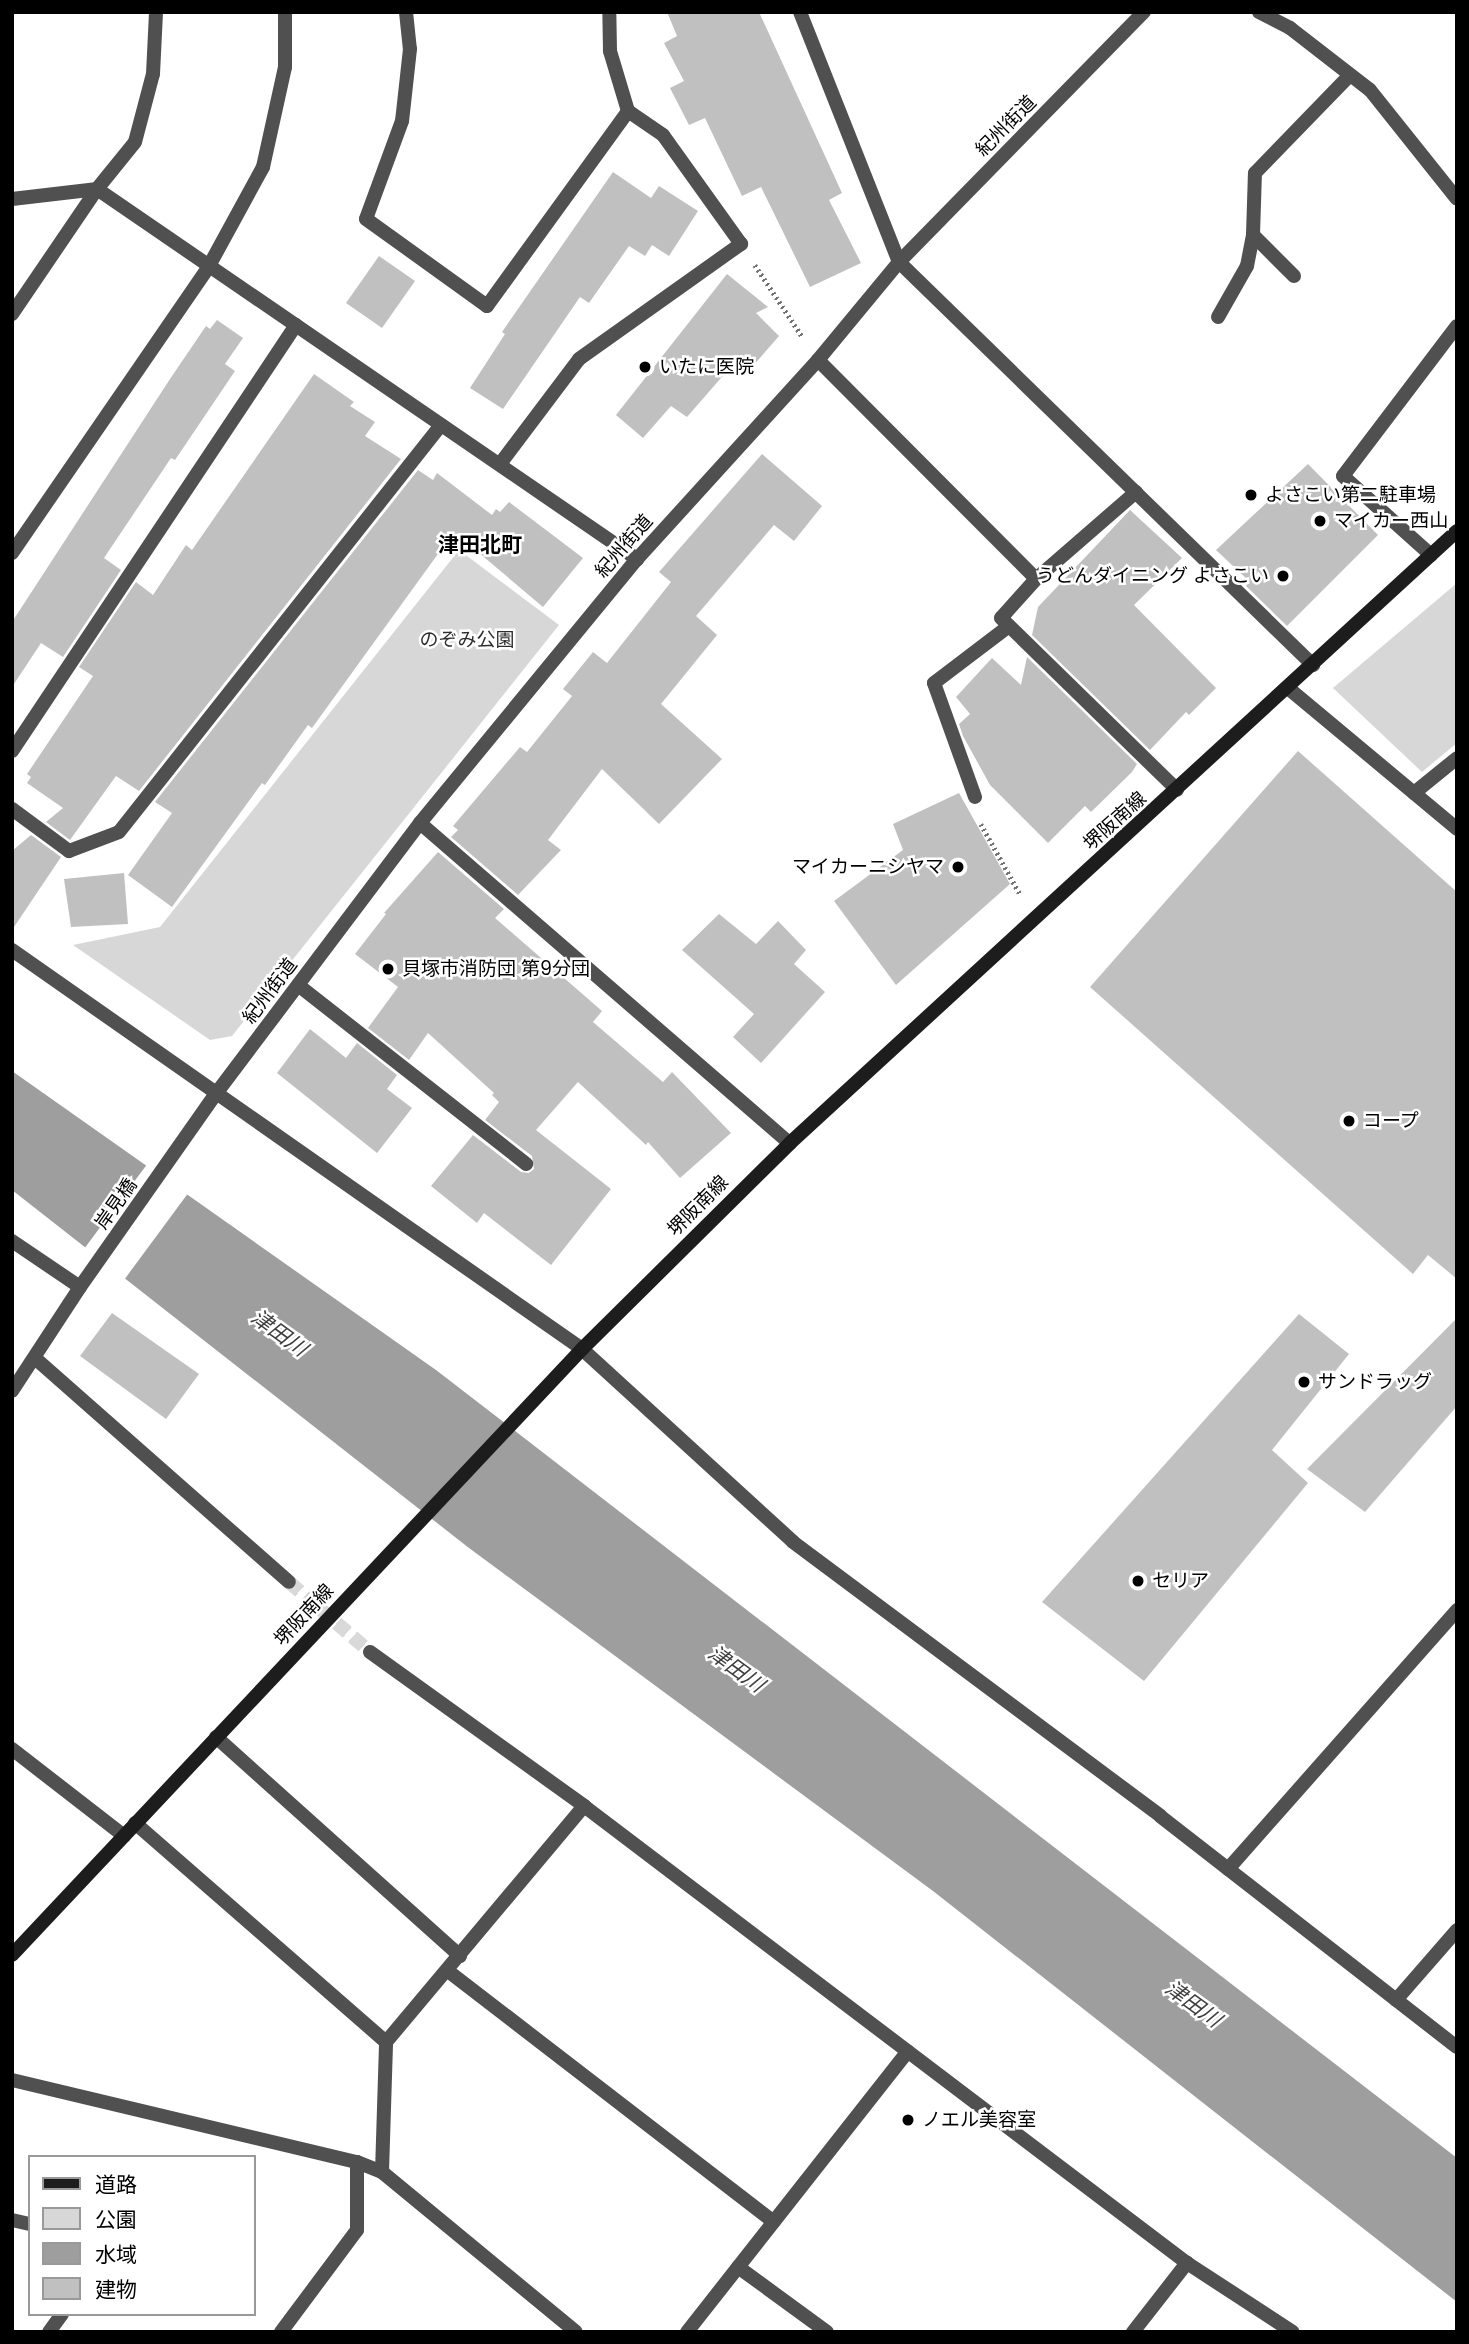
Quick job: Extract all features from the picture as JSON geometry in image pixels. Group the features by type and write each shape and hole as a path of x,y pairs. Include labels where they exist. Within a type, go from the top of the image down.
{"main road":[{"name":"堺阪南線","path":"12,1955 582,1349 790,1143 1457,531"}],"street":[{"path":"12,314 97,189 135,142 153,74 156,12"},
{"path":"12,553 209,266 263,167 285,67 285,12"},
{"path":"405,12 410,49 402,121 366,219 487,306 628,111"},
{"path":"500,464 579,359 741,244 663,135 628,111 610,51 609,12"},
{"path":"800,12 899,262 1313,665"},
{"name":"紀州街道","path":"180,1146 218,1091 420,823 637,559 818,360 899,262 1144,12"},
{"path":"1259,12 1290,28 1370,90 1457,199"},
{"path":"1218,317 1247,266 1252,235 1255,173 1350,75"},
{"path":"12,199 97,189 637,559"},
{"path":"1252,235 1294,276"},
{"path":"12,751 296,325"},
{"path":"1431,555 1343,476 1457,326"},
{"path":"818,360 1037,579"},
{"path":"12,809 69,851 119,832 441,425"},
{"path":"1136,492 1037,579 1001,618 1177,790"},
{"path":"975,797 934,684 1009,626"},
{"path":"1288,688 1457,829"},
{"path":"1414,793 1457,758"},
{"path":"420,823 790,1143"},
{"path":"12,950 218,1091 582,1349 793,1542 1160,1816 1457,2047"},
{"path":"298,985 526,1164"},
{"name":"岸見橋","path":"82,1286 180,1146"},
{"path":"12,1241 82,1286 36,1359 12,1391"},
{"path":"36,1359 289,1582"},
{"path":"1228,1869 1457,1610"},
{"path":"370,1652 584,1806 1187,2263 1293,2332"},
{"path":"216,1737 460,1956"},
{"path":"12,1749 124,1836"},
{"path":"382,2172 386,2042 584,1806"},
{"path":"135,1823 386,2042"},
{"path":"1396,2000 1457,1930"},
{"path":"448,1971 774,2222"},
{"path":"687,2332 908,2051"},
{"path":"12,2080 357,2162 382,2172 576,2332"},
{"path":"281,2332 356,2230 357,2162"},
{"path":"1133,2332 1187,2263"},
{"path":"738,2267 827,2332"},
{"path":"50,2332 61,2316"}],"path":[{"path":"741,244 818,360"},
{"path":"975,797 976,816 1035,920"}],"green space":[{"name":"のぞみ公園","path":"459,550 559,625 232,1036 210,1040 73,945 160,927"},
{"path":"1457,583 1457,743 1422,772 1333,688"}],"water":[{"name":"津田川","path":"12,1071 436,1370 1457,2158 1457,2302 933,1891 469,1548 12,1190"}],"pier":[{"path":"148,1163 189,1192 124,1280 84,1249"}],"building":[{"path":"667,12 759,12 842,193 829,200 861,263 810,287 761,187 742,196 705,118 689,125 670,88 684,81 664,43 677,36"},
{"path":"613,172 651,198 659,186 698,211 669,256 652,245 645,256 629,246 589,303 580,297 503,409 470,388 505,334 502,332"},
{"path":"379,256 415,281 382,328 346,303"},
{"path":"727,274 768,307 756,313 779,336 753,366 741,355 687,417 671,406 643,438 616,415"},
{"path":"217,320 243,338 225,364 235,371 175,460 171,458 104,558 121,570 63,657 41,643 12,687 12,622 170,379 206,326 210,329"},
{"path":"314,374 354,402 350,406 375,422 365,436 401,459 139,791 116,776 70,840 46,822 63,808 27,783 31,777 27,774 93,676 79,667 136,582 153,595 186,545 192,550"},
{"path":"762,454 822,506 794,541 774,525 696,616 717,635 661,704 722,759 659,824 602,769 548,840 561,850 518,895 451,837 458,830 453,826 520,747 527,752 572,696 563,689 593,652 607,663 671,582 659,572"},
{"path":"1308,464 1378,535 1287,626 1246,586 1249,581 1216,550"},
{"path":"418,470 433,480 437,473 492,515 496,509 500,512 509,502 583,558 543,607 459,536 448,551 443,547 312,728 308,725 265,785 262,783 172,907 128,875 172,813 155,802"},
{"path":"1130,510 1182,558 1134,605 1216,688 1189,715 1186,712 1150,750 1032,635 1038,607"},
{"path":"1027,657 1137,764 1091,812 1085,806 1048,843 990,785 959,724 970,714 956,697 992,658 1021,685"},
{"name":"コープ","path":"1298,751 1457,892 1457,1279 1428,1255 1413,1274 1090,987"},
{"path":"959,793 1010,884 896,985 834,901 903,850 893,824"},
{"path":"31,835 61,857 12,930 12,851"},
{"path":"438,852 504,909 495,918 602,1011 593,1022 663,1082 672,1072 731,1133 680,1178 648,1142 646,1145 578,1082 536,1130 611,1189 551,1265 484,1213 477,1223 431,1186 473,1135 521,1172 529,1173 534,1169 532,1156 485,1120 499,1102 492,1095 494,1093 428,1033 409,1060 368,1028 398,987 355,954 386,914 384,913"},
{"path":"124,873 128,924 71,927 64,879"},
{"path":"719,914 756,944 778,921 806,950 794,964 825,992 761,1063 733,1037 754,1014 682,950"},
{"path":"310,1029 346,1058 357,1043 397,1075 387,1089 412,1108 377,1153 277,1073"},
{"path":"112,1313 199,1374 166,1419 80,1356"},
{"path":"1299,1314 1349,1354 1272,1450 1308,1483 1144,1681 1042,1602"},
{"path":"1457,1318 1457,1406 1365,1512 1307,1469"}],"tunnel":[{"path":"289,1582 370,1652"}],"place":[{"name":"いたに医院","path":"645,367"},
{"name":"よさこい第二駐車場","path":"1251,495"},
{"name":"マイカー西山","path":"1320,521"},
{"name":"うどんダイニング よさこい","path":"1283,576"},
{"name":"マイカーニシヤマ","path":"958,867"},
{"name":"貝塚市消防団 第9分団","path":"388,969"},
{"name":"コープ","path":"1349,1121"},
{"name":"サンドラッグ","path":"1304,1382"},
{"name":"セリア","path":"1138,1581"},
{"name":"ノエル美容室","path":"908,2120"}],"district":[{"name":"津田北町","path":"480,545"}]}
